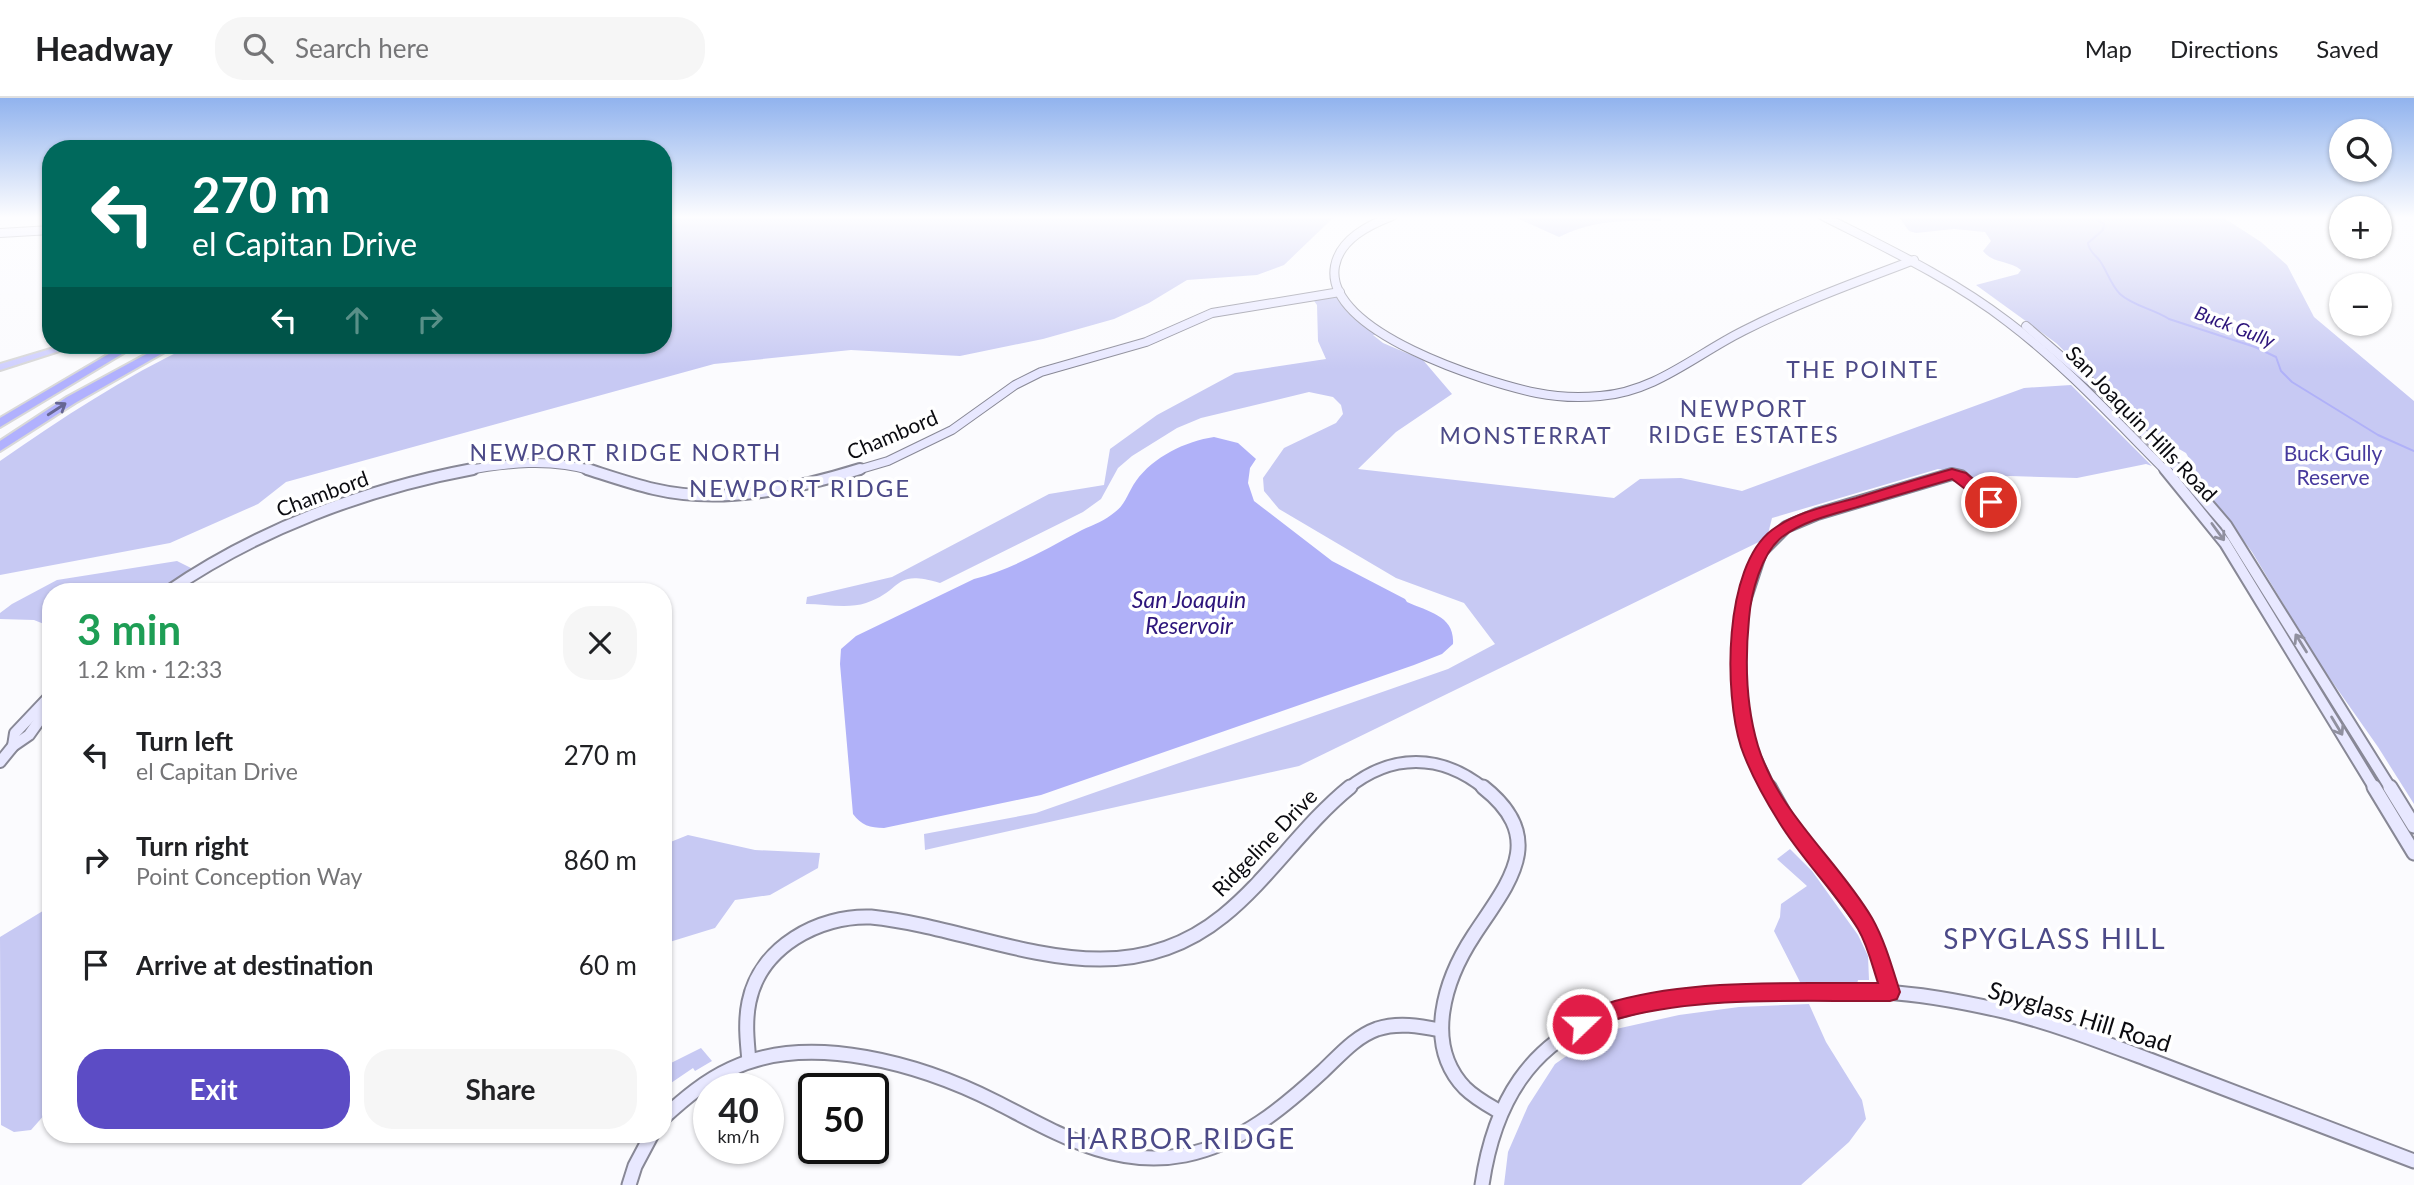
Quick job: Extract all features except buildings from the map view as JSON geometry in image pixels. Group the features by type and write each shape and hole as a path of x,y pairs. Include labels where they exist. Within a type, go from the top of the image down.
{"highway":[{"path":"0,423 116,354"},
{"path":"0,447 71,400 155,354"}],"main road":[{"path":"0,365 42,351"},
{"path":"0,365 42,354"}],"street":[{"path":"1334,267 1335,280 1340,292 1366,324 1383,336 1502,384 1538,393 1565,396 1622,395 1669,376 1738,334 1889,267"},
{"name":"San Joaquin Hills Road","path":"1927,267 1986,306 2048,354 2095,398 2203,511 2414,853"},
{"name":"San Joaquin Hills Road","path":"1931,267 1985,297 2044,340 2105,396 2200,492 2249,559 2414,826"},
{"name":"Chambord","path":"180,583 276,530 356,499 436,477 497,465 566,463 656,490 703,495 757,493 841,475 888,461 953,430 1015,385 1041,372 1146,342 1222,310 1340,292"},
{"path":"1890,992 1878,951 1864,923 1787,819 1757,766 1747,740 1740,702 1741,613 1761,552 1786,527 1817,513 1956,474 1991,502"},
{"path":"17,744 15,733 42,704"},
{"path":"28,717 42,717"},
{"path":"0,762 42,717"},
{"name":"Ridgeline Drive","path":"749,1061 745,1015 754,985 774,955 794,938 815,927 837,919 867,916 1055,956 1095,960 1145,953 1182,940 1223,916 1360,776 1380,767 1408,763 1450,769 1484,787 1506,810 1517,838 1514,871 1461,957 1446,996 1440,1030 1443,1052 1453,1074 1470,1093 1500,1112"},
{"name":"Spyglass Hill Road","path":"1482,1185 1500,1112 1513,1088 1553,1042 1582,1024 1614,1011 1658,1002 1748,993 1890,992 2003,1012 2089,1037 2230,1088 2414,1161"},
{"path":"672,1110 705,1081 749,1061 810,1052 843,1055 936,1076 981,1094 1089,1148 1118,1155 1159,1158 1210,1148 1256,1127 1367,1034 1399,1025 1440,1030"},
{"path":"629,1185 647,1143"}],"green space":[{"path":"672,267 1279,267 1257,275 1187,280 1149,303 1114,319 1043,339 960,356 851,350 714,364 286,482 258,504 170,543 0,575 0,461 142,371 175,354 672,354"},
{"name":"Buck Gully Reserve","path":"2014,267 2288,267 2314,317 2329,330 2329,336 2337,336 2414,401 2414,804 2319,663 2252,552 2207,491 2186,453 2146,430 2056,343 1976,285 2018,274 2021,270"},
{"path":"1339,295 1360,322 1376,335 1373,335 1383,343 1423,360 1452,394 1396,432 1358,469 1614,498 1640,479 1681,478 1742,491 2024,388 2071,385 2152,466 2146,464 2077,478 2010,476 1968,479 1957,472 1938,469 1772,518 1767,538 1299,766 925,850 924,834 1036,813 1448,669 1495,644 1464,603 1396,578 1279,509 1264,491 1263,478 1284,448 1336,423 1343,414 1341,405 1333,397 1309,392 1201,418 1177,428 1118,468 1101,499 1083,512 940,583 913,578 905,580 878,598 859,605 806,604 807,597 892,577 1049,494 1104,485 1110,449 1157,415 1235,373 1326,359 1318,341 1317,305 1312,298"},
{"path":"177,561 195,570 175,583 51,583"},
{"path":"42,588 42,623 34,620 0,619 0,613"},
{"path":"688,835 755,850 820,853 818,868 770,895 735,900 715,928 672,941 672,841"},
{"path":"1790,849 1812,871 1858,935 1868,956 1869,980 1858,980 1857,984 1801,984 1774,931 1780,917 1781,904 1807,886 1777,859"},
{"path":"42,911 42,1118 31,1130 14,1132 1,1125 0,937"},
{"path":"1809,1004 1826,1042 1862,1100 1866,1119 1849,1142 1801,1185 1504,1185 1508,1152 1528,1106 1555,1064 1584,1044 1616,1029 1679,1015 1739,1007"},
{"path":"701,1048 712,1061 695,1071 693,1068 672,1082 672,1062"}],"water":[{"name":"San Joaquin Reservoir","path":"1214,437 1238,443 1256,459 1250,468 1248,483 1254,501 1332,561 1407,602 1439,616 1450,627 1453,644 1442,654 1414,665 1041,795 884,828 859,821 853,814 841,649 856,636 974,579 1043,551 1104,520 1122,505 1136,481 1151,465 1181,446"}],"waterway":[{"name":"Buck Gully","path":"2103,267 2125,298 2169,319 2255,347 2276,357 2281,371 2292,382 2378,435 2414,451"}],"district":[{"name":"THE POINTE","path":"1863,369"},
{"name":"NEWPORT RIDGE ESTATES","path":"1744,421"},
{"name":"MONSTERRAT","path":"1526,435"},
{"name":"NEWPORT RIDGE NORTH","path":"626,452"},
{"name":"NEWPORT RIDGE","path":"800,487"},
{"name":"SPYGLASS HILL","path":"2055,938"},
{"name":"HARBOR RIDGE","path":"1181,1138"}],"route":[{"path":"1582,1024 1614,1011 1658,1002 1748,993 1890,992 1872,936 1771,795 1749,746 1740,702 1739,634 1742,603 1755,562 1761,552 1776,534 1804,518 1952,474 1961,476 1991,502"}]}
